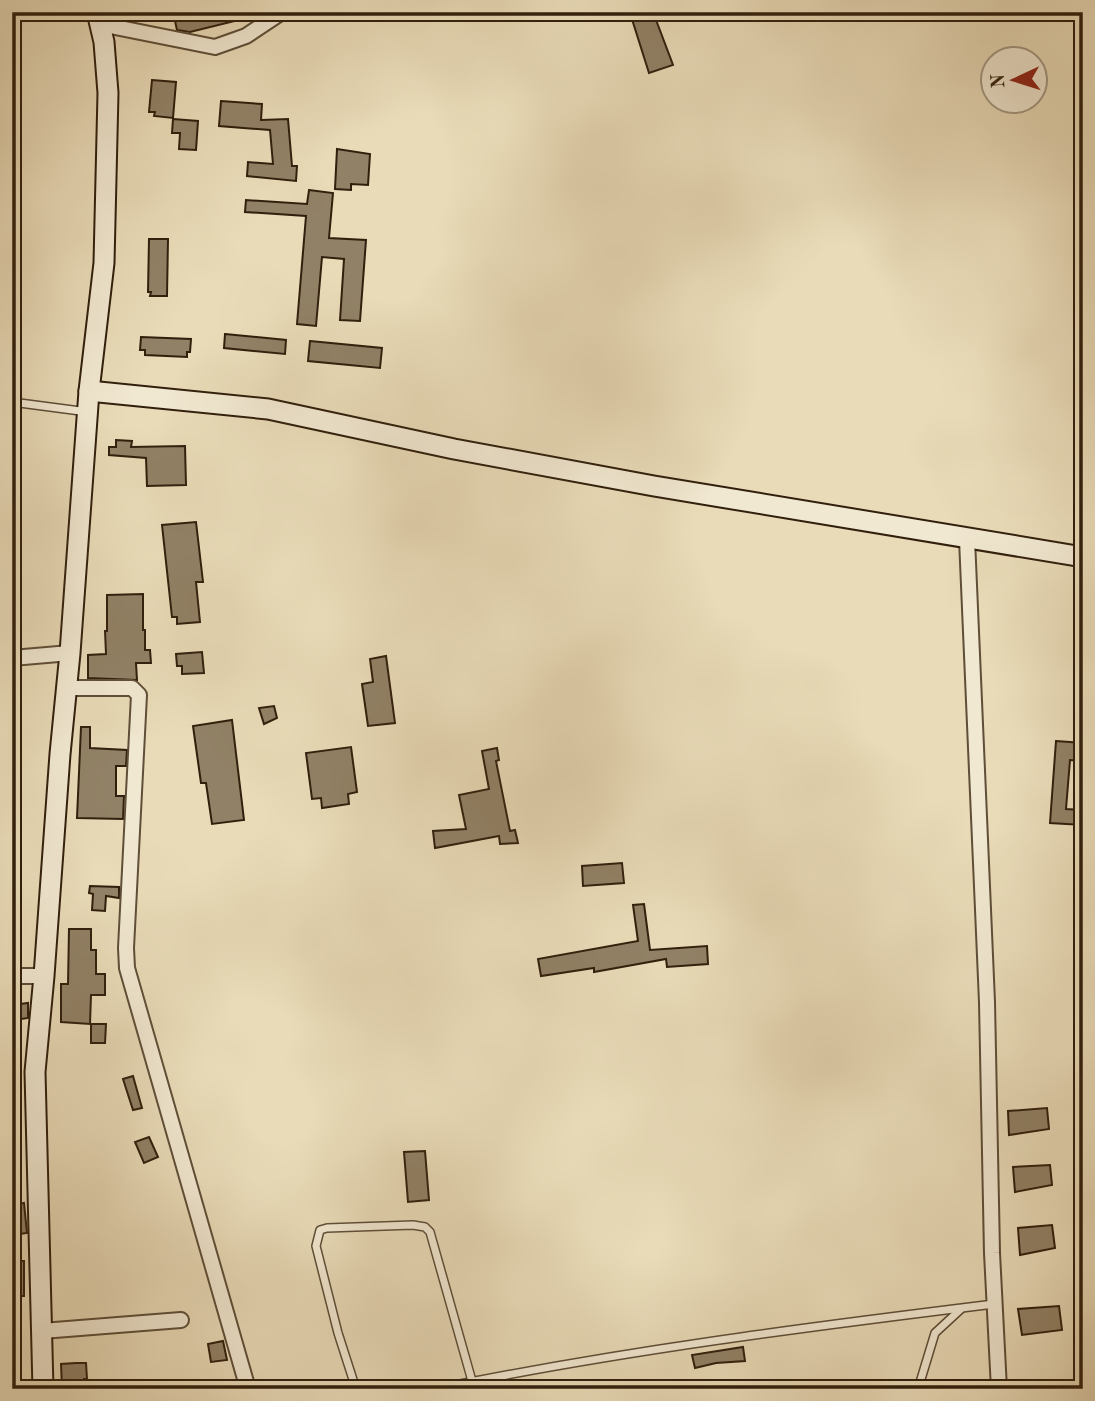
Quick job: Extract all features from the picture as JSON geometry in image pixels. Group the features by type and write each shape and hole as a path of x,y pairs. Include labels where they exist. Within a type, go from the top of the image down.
{"street":[{"path":"43,1389 35,1073 89,390 104,263 108,93 98,18 215,47 246,36 282,12"},
{"path":"89,390 268,409 454,449 641,484 1083,557"},
{"path":"967,539 987,1002 999,1389"},
{"path":"12,658 70,653"},
{"path":"66,688 132,688 140,697 127,968 248,1389"},
{"path":"12,976 44,976"},
{"path":"42,1331 181,1320"}],"lane":[{"path":"12,402 88,412"},
{"path":"356,1389 338,1333 316,1246 320,1230 327,1228 413,1224 425,1227 430,1232 472,1381"},
{"path":"435,1389 756,1334 995,1304"},
{"path":"918,1389 935,1333 962,1308"}],"building":[{"path":"173,12 254,12 255,16 190,32 177,30"},
{"path":"653,12 673,65 649,73 631,16"},
{"path":"152,80 176,82 173,118 154,116 155,112 149,112"},
{"path":"221,101 262,104 261,120 288,119 292,166 297,166 296,181 247,176 248,162 273,164 270,130 219,126"},
{"path":"173,119 198,121 196,150 179,149 180,133 172,133"},
{"path":"337,149 370,154 368,185 351,184 351,190 335,189"},
{"path":"309,190 333,193 329,238 366,240 360,321 340,320 344,259 322,257 316,326 297,324 306,216 245,212 246,200 307,204"},
{"path":"149,239 168,239 167,296 150,296 151,292 148,292"},
{"path":"225,334 286,340 285,354 224,348"},
{"path":"141,337 191,339 190,352 187,352 187,357 145,355 145,350 140,350"},
{"path":"310,341 382,348 380,368 308,361"},
{"path":"116,440 132,441 131,447 185,446 186,485 147,486 146,458 109,455 109,447 116,447"},
{"path":"196,522 203,582 196,582 200,622 177,624 177,617 172,617 162,525"},
{"path":"143,594 145,650 150,650 151,663 136,663 137,680 88,678 88,655 106,654 107,595"},
{"path":"202,652 204,673 182,674 182,666 177,666 176,654"},
{"path":"386,656 395,723 368,726 362,684 373,682 370,659"},
{"path":"274,706 277,718 264,724 259,708"},
{"path":"232,720 244,820 212,824 206,783 201,783 193,726"},
{"path":"81,727 90,727 90,748 127,750 126,766 116,766 116,796 124,796 123,819 77,818"},
{"path":"1056,741 1083,743 1083,761 1070,760 1066,809 1083,810 1083,825 1050,823"},
{"path":"351,747 357,792 348,794 349,804 322,808 321,798 312,799 306,753"},
{"path":"497,748 499,760 496,761 510,831 515,830 518,843 500,844 499,836 435,848 433,831 466,829 459,795 489,789 482,751"},
{"path":"622,863 624,883 583,886 582,866"},
{"path":"90,886 119,887 119,898 106,896 105,911 92,910 93,894 89,893"},
{"path":"644,904 650,950 707,946 708,964 667,967 666,959 594,972 594,968 541,976 538,959 638,941 633,905"},
{"path":"69,929 91,929 91,950 96,950 96,974 105,974 105,995 91,995 90,1024 61,1022 61,984 68,984"},
{"path":"28,1003 28,1018 14,1020 12,1005"},
{"path":"91,1024 106,1024 105,1043 91,1043"},
{"path":"133,1076 142,1108 133,1110 123,1079"},
{"path":"1047,1108 1049,1129 1009,1135 1008,1111"},
{"path":"149,1137 158,1157 144,1163 135,1142"},
{"path":"425,1151 429,1200 408,1202 404,1152"},
{"path":"1050,1165 1052,1185 1015,1192 1013,1167"},
{"path":"24,1203 27,1233 12,1235 12,1205"},
{"path":"1052,1225 1055,1248 1020,1255 1018,1228"},
{"path":"12,1261 24,1261 24,1296 13,1296"},
{"path":"1059,1306 1062,1330 1022,1335 1018,1309"},
{"path":"223,1341 227,1360 211,1362 208,1344"},
{"path":"743,1347 745,1361 695,1368 692,1355"},
{"path":"86,1363 85,1388 62,1389 61,1364"}]}
